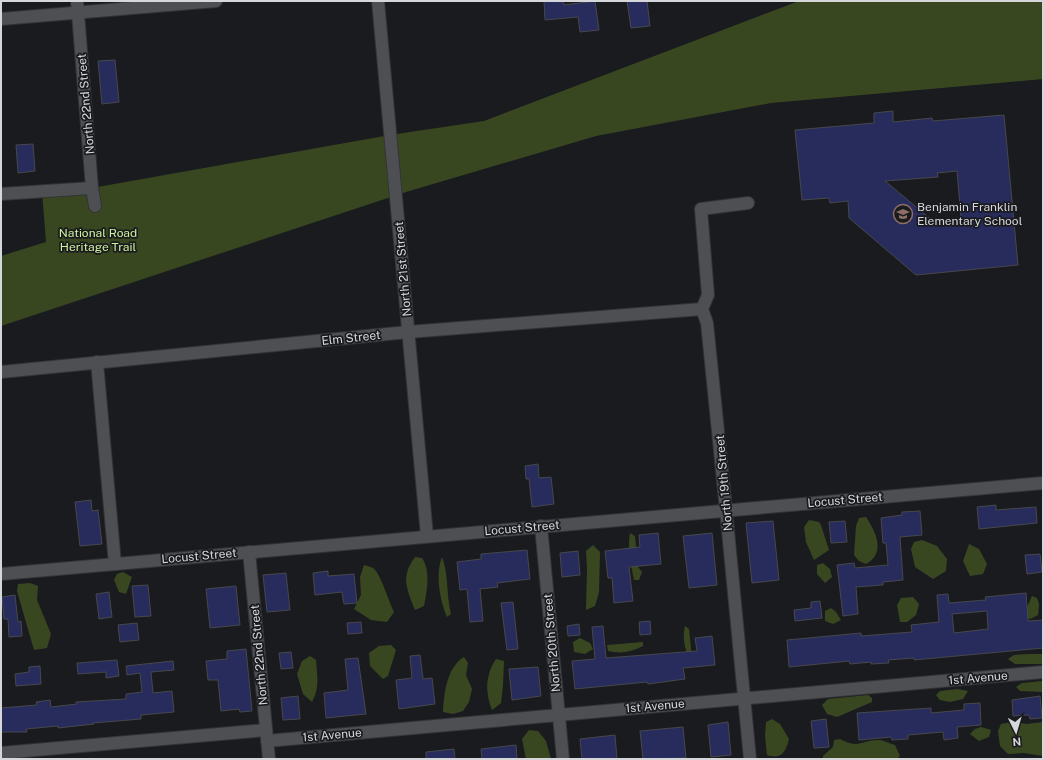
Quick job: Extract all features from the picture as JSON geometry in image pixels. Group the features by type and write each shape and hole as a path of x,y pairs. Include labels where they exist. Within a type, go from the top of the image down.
{"street":[{"path":"1,19 78,7 216,1"},
{"name":"North 21st Street","path":"378,1 427,536"},
{"name":"North 22nd Street","path":"78,7 92,188 95,206"},
{"path":"1,194 92,188"},
{"path":"702,309 708,295 701,209 748,203"},
{"name":"Elm Street","path":"1,372 408,332 702,309"},
{"name":"North 19th Street","path":"702,309 707,323 750,759"},
{"path":"97,362 115,564"},
{"name":"Locust Street","path":"1,574 1043,483"},
{"name":"North 20th Street","path":"541,526 563,759"},
{"name":"North 22nd Street","path":"249,552 269,759"},
{"name":"1st Avenue","path":"1,753 267,736 559,714 1043,672"}],"green space":[{"name":"National Road Heritage Trail","path":"799,1 1043,1 1043,79 771,103 596,136 406,192 1,326 1,256 46,242 42,191 92,188 390,135 484,121"},
{"path":"866,517 876,536 877,548 876,554 866,564 859,561 854,555 856,526 859,518"},
{"path":"809,520 819,522 821,525 829,550 814,560 806,542 804,527"},
{"path":"630,533 635,536 638,567 642,572 639,580 634,580 629,551"},
{"path":"922,540 937,546 947,559 946,571 933,579 915,567 911,549 914,542"},
{"path":"969,544 979,549 987,564 983,574 970,576 963,561"},
{"path":"593,545 600,552 599,592 595,606 586,610 586,551"},
{"path":"415,557 422,558 425,563 428,581 424,606 415,610 406,583 406,577 410,564"},
{"path":"442,557 446,571 448,599 451,614 447,617 442,603 439,587 439,572"},
{"path":"823,563 830,569 832,577 825,583 817,574 817,565"},
{"path":"364,565 373,568 379,575 394,612 387,622 371,620 354,609 361,595 360,577"},
{"path":"123,572 132,577 126,594 119,592 114,580 117,574"},
{"path":"30,583 38,586 37,600 51,634 47,648 34,650 17,591 18,584"},
{"path":"1032,596 1037,598 1039,604 1038,615 1030,619 1023,616"},
{"path":"913,597 919,604 916,615 907,622 900,622 897,605 901,598"},
{"path":"831,608 836,612 841,620 833,624 825,621 825,611"},
{"path":"685,626 689,629 692,658 689,660 684,643"},
{"path":"580,638 590,643 593,649 585,654 574,652 573,642"},
{"path":"643,642 643,646 634,650 622,652 608,651 607,645"},
{"path":"391,645 396,650 388,676 383,679 370,666 369,653 379,646"},
{"path":"1043,654 1043,664 1015,664 1008,659 1014,655"},
{"path":"310,656 316,660 317,677 315,697 312,702 303,694 297,674 302,661"},
{"path":"464,657 468,663 466,675 472,689 469,702 463,711 453,714 443,712 444,697 450,674 458,661"},
{"path":"496,659 504,661 503,685 501,703 492,710 488,697 487,684 492,665"},
{"path":"1043,681 1043,692 1020,691 1016,687 1022,683"},
{"path":"958,689 968,691 963,699 950,702 940,700 936,695 940,691"},
{"path":"868,695 872,698 872,702 837,717 827,714 822,705 828,699"},
{"path":"772,719 780,724 789,739 785,751 776,756 767,755 765,736 766,722"},
{"path":"1012,722 1027,724 1043,722 1043,756 1024,753 1008,754 1000,746 998,731 1001,724"},
{"path":"981,727 991,730 989,737 979,741 970,734 975,729"},
{"path":"529,730 538,731 546,741 551,759 526,759 522,739"},
{"path":"840,739 852,744 882,740 895,745 900,756 897,759 823,759 823,756 833,747 834,740"}],"building":[{"path":"544,1 563,1 564,5 595,1 599,30 580,32 578,17 545,20"},
{"path":"627,1 647,1 650,26 631,28"},
{"path":"115,60 119,102 102,104 98,61"},
{"path":"893,111 893,122 932,118 933,121 1004,115 1018,265 916,275 849,218 848,201 830,203 829,198 802,200 795,130 874,123 874,113","holes":["957,171 961,218 933,221 885,181 938,177 937,173"]},
{"path":"33,144 35,171 18,173 16,145"},
{"path":"538,464 539,478 551,477 554,504 532,507 529,479 526,479 525,466"},
{"path":"91,500 92,511 98,510 102,544 80,546 75,502"},
{"path":"996,505 996,510 1036,507 1037,523 979,529 977,507"},
{"path":"920,511 922,535 900,537 903,580 883,582 883,585 856,587 858,614 843,616 837,565 854,563 855,568 888,565 886,543 883,543 881,518 902,515 902,512"},
{"path":"773,521 779,580 752,583 746,523"},
{"path":"845,521 847,542 831,543 829,522"},
{"path":"658,533 661,564 629,567 633,601 614,603 612,578 608,578 605,551 640,547 639,535"},
{"path":"712,533 717,585 689,588 683,536"},
{"path":"527,550 530,579 497,583 498,587 480,589 483,621 470,622 467,589 460,590 457,562 481,559 481,554"},
{"path":"578,551 580,575 562,577 560,553"},
{"path":"1040,554 1042,572 1027,574 1025,555"},
{"path":"328,571 328,576 354,574 357,603 344,604 342,592 315,595 313,573"},
{"path":"286,573 290,610 267,612 263,575"},
{"path":"148,585 151,616 135,617 132,586"},
{"path":"236,586 240,625 210,628 206,589"},
{"path":"109,592 112,617 99,619 96,594"},
{"path":"1026,593 1028,621 1043,620 1043,648 914,660 914,658 888,660 889,663 871,664 871,662 850,664 849,661 789,667 787,640 861,633 861,636 912,632 911,625 939,622 937,595 948,594 949,603 986,600 985,597","holes":["987,611 988,629 954,633 952,614"]},
{"path":"15,595 18,622 21,621 22,636 9,637 8,619 4,619 2,597"},
{"path":"820,601 822,618 795,621 794,610 811,608 811,602"},
{"path":"513,602 518,649 507,650 501,603"},
{"path":"650,621 651,634 640,635 639,622"},
{"path":"361,622 362,633 348,634 347,623"},
{"path":"137,623 139,640 120,642 118,625"},
{"path":"579,624 580,635 568,636 567,626"},
{"path":"603,626 606,658 697,651 695,638 712,636 715,665 683,668 685,679 648,684 647,682 575,689 572,661 595,659 592,627"},
{"path":"246,649 252,711 240,712 239,709 221,711 218,680 208,680 206,661 227,659 227,651"},
{"path":"291,652 293,668 281,669 279,653"},
{"path":"420,655 423,679 432,678 435,704 399,709 396,680 412,678 410,656"},
{"path":"358,658 366,714 326,718 324,693 348,690 345,659"},
{"path":"117,660 119,676 106,678 106,672 78,674 77,663"},
{"path":"173,661 174,670 151,672 153,693 172,691 174,712 141,715 141,719 58,728 58,726 26,729 27,732 1,732 1,708 37,705 36,702 50,700 51,707 77,704 76,702 126,699 126,694 142,692 140,673 127,675 126,666"},
{"path":"40,666 41,684 16,686 15,674 29,672 29,667"},
{"path":"538,667 541,696 512,700 509,669"},
{"path":"298,696 300,719 283,720 281,698"},
{"path":"1040,696 1042,718 1030,719 1029,715 1013,716 1012,700"},
{"path":"980,703 981,725 957,727 958,738 944,740 943,732 908,735 908,739 892,740 891,737 859,740 857,713 931,708 931,713 964,710 964,704"},
{"path":"826,719 829,747 814,748 811,721"},
{"path":"728,722 731,755 711,757 708,725"},
{"path":"683,727 686,758 643,759 640,731"},
{"path":"615,735 617,759 582,759 580,739"},
{"path":"516,745 517,759 482,759 481,749"},
{"path":"454,749 455,759 426,759 426,752"}],"place":[{"name":"Benjamin Franklin Elementary School","path":"903,214"}]}
